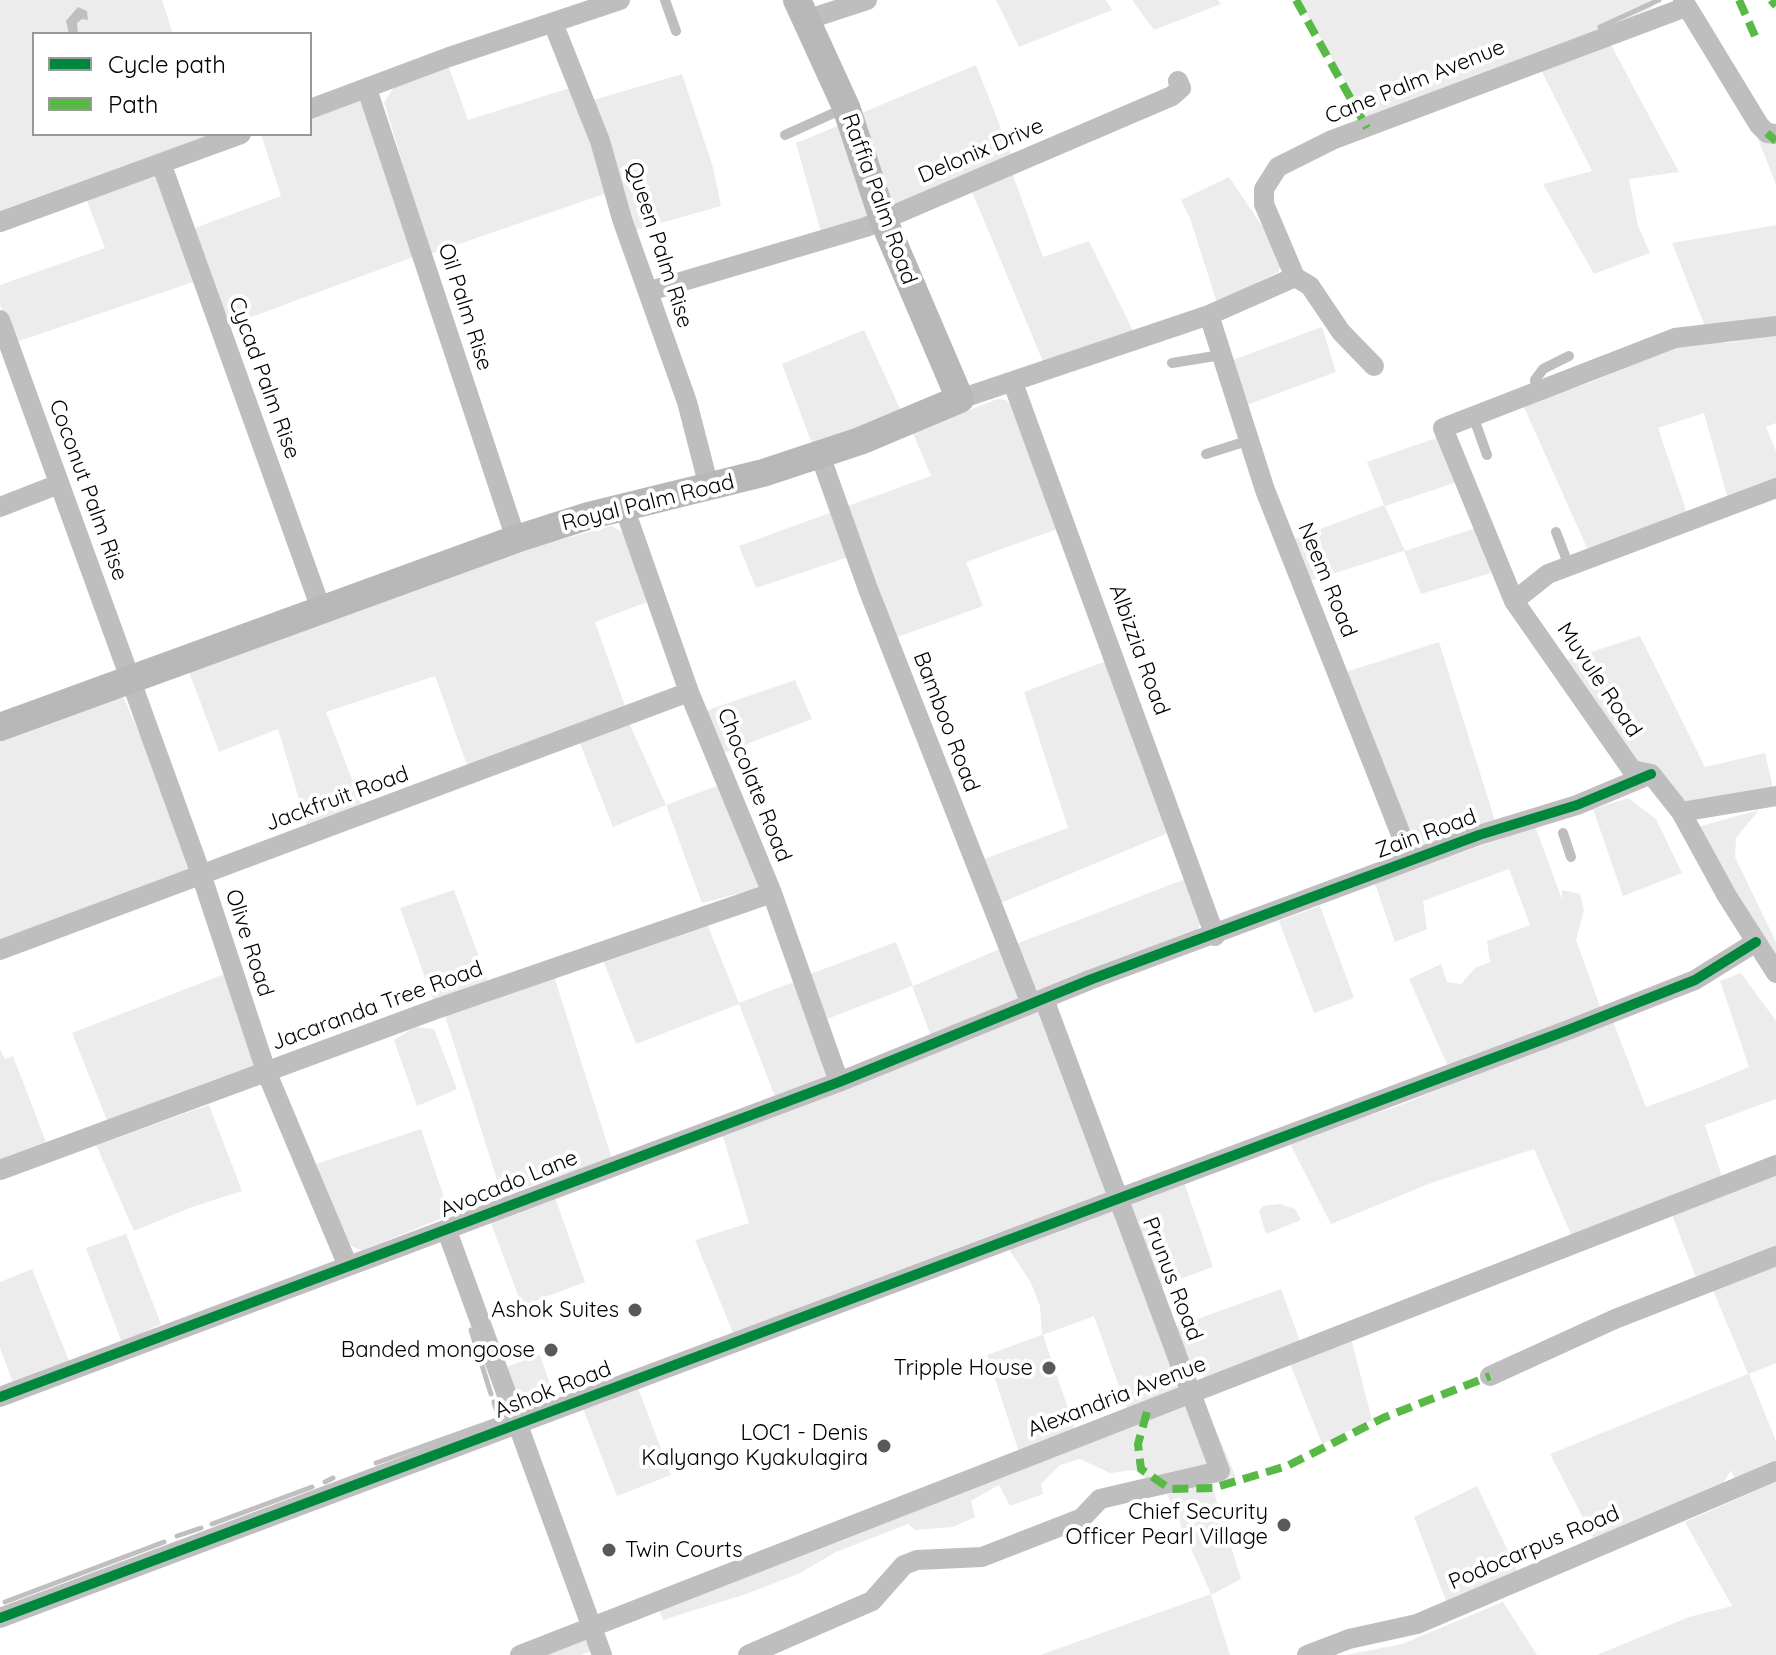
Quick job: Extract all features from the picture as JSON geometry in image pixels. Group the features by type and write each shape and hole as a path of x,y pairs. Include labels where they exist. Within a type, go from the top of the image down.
{"street":[{"path":"312,108 620,0"},
{"path":"801,10 867,0"},
{"path":"1685,4 1759,125 1767,133 1776,134"},
{"name":"Cane Palm Avenue","path":"1295,277 1264,204 1264,189 1278,167 1332,140 1685,4"},
{"name":"Raffia Palm Road","path":"801,10 846,107 883,219 960,399"},
{"name":"Queen Palm Rise","path":"553,23 600,141 622,219 687,402 709,487"},
{"name":"Delonix Drive","path":"650,291 883,219 1172,96 1181,88 1178,81"},
{"name":"Oil Palm Rise","path":"367,89 516,539"},
{"path":"0,222 235,136"},
{"name":"Cycad Palm Rise","path":"161,163 321,609"},
{"path":"1295,277 1311,287 1341,332 1374,366"},
{"name":"Royal Palm Road","path":"0,727 129,677 516,539 820,455 960,399 1209,315 1295,277"},
{"name":"Neem Road","path":"1209,315 1247,441 1411,860"},
{"name":"Coconut Palm Rise","path":"0,320 129,677"},
{"path":"1473,416 1675,338 1776,326"},
{"name":"Albizzia Road","path":"1013,383 1215,936"},
{"name":"Muvule Road","path":"1473,416 1443,428 1514,601 1632,770 1651,774 1681,812 1776,973"},
{"name":"Bamboo Road","path":"820,455 868,589 1038,1002"},
{"path":"0,507 59,484"},
{"path":"1514,601 1548,574 1776,488"},
{"name":"Chocolate Road","path":"624,507 689,692 772,893 839,1082"},
{"name":"Olive Road","path":"129,677 201,874 266,1071 348,1266"},
{"name":"Jackfruit Road","path":"0,950 689,692"},
{"name":"Zain Road","path":"1038,1002 1411,860 1560,823 1651,774"},
{"path":"1681,812 1776,796"},
{"name":"Jacaranda Tree Road","path":"0,1170 266,1071 772,893"},
{"name":"Ashok Road","path":"0,1618 1695,980 1756,942"},
{"name":"Avocado Lane","path":"0,1397 447,1231 617,1162 839,1082 1038,1002"},
{"name":"Prunus Road","path":"748,1655 872,1601 904,1565 917,1560 982,1557 1082,1518 1100,1499 1224,1477 1119,1197 1038,1002"},
{"name":"Alexandria Avenue","path":"520,1655 1776,1165"},
{"path":"447,1231 602,1655"},
{"path":"1490,1376 1615,1319 1776,1256"},
{"name":"Podocarpus Road","path":"1307,1655 1349,1639 1417,1624 1776,1471"}],"lane":[{"path":"665,0 676,31"},
{"path":"785,135 846,107"},
{"path":"1172,363 1221,355"},
{"path":"1537,390 1535,380 1543,369 1569,356"},
{"path":"1473,416 1487,455"},
{"path":"1206,454 1247,441"},
{"path":"1556,532 1569,566"},
{"path":"1560,823 1571,857"}],"shaded area":[{"path":"0,0 162,0 172,32 32,32 32,136 208,136 209,141 0,217"},
{"path":"996,0 1106,0 1112,10 1019,47"},
{"path":"1132,0 1218,0 1221,4 1154,30"},
{"path":"1299,0 1660,0 1651,8 1601,30 1366,119"},
{"path":"78,7 87,11 88,20 82,19 77,23 78,32 69,32 66,21"},
{"path":"1610,43 1679,172 1629,179 1638,226 1650,253 1594,274 1543,184 1592,171 1541,70"},
{"path":"448,65 468,120 570,88 590,132 607,193 430,254 384,102 395,86"},
{"path":"976,65 1013,159 884,212 857,115"},
{"path":"682,74 713,167 721,206 636,230 590,101"},
{"path":"361,100 416,256 227,326 192,229 281,196 262,136 312,136 312,115"},
{"path":"847,122 873,216 822,236 796,143"},
{"path":"1758,139 1776,142 1776,185 1774,179"},
{"path":"1011,170 1043,257 1089,241 1134,333 1044,364 970,187"},
{"path":"157,172 193,282 16,342 0,305 0,285 105,248 86,198"},
{"path":"1229,177 1279,251 1281,266 1278,272 1217,303 1190,218 1181,200"},
{"path":"1776,225 1776,323 1706,329 1672,243"},
{"path":"1322,327 1336,372 1241,407 1230,361"},
{"path":"864,330 902,413 814,449 782,364"},
{"path":"1776,335 1776,423 1766,427 1776,451 1776,483 1728,500 1704,413 1658,428 1688,516 1588,550 1523,405 1589,383 1670,349 1707,340 1727,343"},
{"path":"997,399 1006,400 1013,407 1060,528 966,562 983,606 895,638 845,507 931,476 913,433"},
{"path":"1439,437 1457,482 1385,506 1405,551 1476,528 1491,573 1421,594 1404,551 1310,581 1291,540 1384,505 1367,462"},
{"path":"835,511 851,556 756,588 739,546"},
{"path":"612,526 622,532 629,546 647,602 595,622 626,709 468,768 435,676 326,712 363,808 308,829 278,729 219,752 188,669 526,549"},
{"path":"1640,636 1705,767 1765,753 1774,793 1697,814 1668,802 1647,786 1564,661"},
{"path":"1439,642 1496,824 1418,847 1363,724 1346,672"},
{"path":"1106,661 1168,833 998,904 981,860 1068,828 1024,692"},
{"path":"795,680 812,719 718,755 705,711"},
{"path":"122,694 155,769 192,872 0,942 0,741"},
{"path":"629,723 666,805 613,827 579,741"},
{"path":"730,781 767,886 702,903 666,805"},
{"path":"1628,798 1656,819 1682,873 1623,896 1593,809"},
{"path":"1759,810 1736,838 1735,857 1776,942 1776,971 1690,829"},
{"path":"1535,826 1562,899 1562,890 1580,894 1584,910 1576,940 1602,1012 1449,1069 1409,979 1441,964 1447,982 1461,984 1475,968 1490,962 1487,941 1530,925 1509,869 1423,901 1427,929 1395,942 1375,884"},
{"path":"1188,878 1201,921 1197,932 1041,991 1032,988 1016,944"},
{"path":"454,890 489,984 435,1005 400,908"},
{"path":"1320,906 1354,998 1314,1013 1279,921"},
{"path":"705,919 739,1003 796,981 826,1076 820,1082 776,1099 739,1004 636,1044 601,955"},
{"path":"896,942 913,986 1002,948 1021,994 1017,1006 932,1039 912,986 822,1021 805,976"},
{"path":"227,973 258,1067 109,1125 72,1033"},
{"path":"553,973 612,1159 502,1195 445,1016"},
{"path":"1741,973 1776,1021 1776,1099 1705,1125 1723,1180 1573,1239 1534,1149 1431,1183 1331,1224 1289,1142 1398,1106 1612,1019 1646,1107 1701,1087 1749,1067 1720,981"},
{"path":"1048,1007 1123,1197 997,1233 733,1333 695,1240 749,1223 721,1130"},
{"path":"415,1027 434,1029 457,1089 417,1106 394,1040"},
{"path":"0,1049 5,1059 13,1056 48,1147 0,1165"},
{"path":"209,1105 242,1191 134,1231 96,1145"},
{"path":"421,1129 450,1215 363,1250 357,1249 349,1244 316,1164"},
{"path":"1776,1173 1776,1254 1699,1285 1672,1215"},
{"path":"1183,1179 1213,1267 1157,1287 1126,1199"},
{"path":"553,1192 585,1282 522,1306 489,1218"},
{"path":"1112,1204 1181,1388 1127,1409 1094,1316 1043,1335 1075,1429 1019,1452 987,1355 1042,1335 1040,1306 1031,1283 1008,1248"},
{"path":"1279,1204 1295,1209 1301,1220 1266,1234 1259,1211 1263,1206"},
{"path":"126,1234 161,1324 122,1343 86,1248"},
{"path":"1776,1262 1776,1363 1749,1374 1776,1441 1776,1467 1736,1483 1731,1470 1720,1489 1597,1545 1550,1454 1748,1374 1712,1288"},
{"path":"32,1269 70,1363 13,1383 0,1348 0,1282"},
{"path":"1281,1289 1300,1341 1205,1377 1196,1374 1175,1327"},
{"path":"1351,1338 1372,1420 1322,1444 1289,1361"},
{"path":"540,1355 556,1402 522,1413 503,1368"},
{"path":"637,1385 671,1475 617,1496 582,1406"},
{"path":"1201,1396 1236,1477 1212,1485 1241,1579 1211,1595 1230,1655 1040,1655 1211,1594 1166,1492 1134,1470 1110,1473 1080,1459 1060,1465 1041,1484 1043,1494 1010,1506 999,1485 971,1501 975,1517 953,1527 915,1530 908,1524 836,1552 800,1573 749,1593 663,1620 658,1607"},
{"path":"1776,1482 1776,1655 1597,1655 1689,1617 1732,1606 1685,1522"},
{"path":"1477,1486 1522,1580 1450,1611 1414,1517"},
{"path":"1503,1602 1537,1655 1346,1655 1402,1644"},
{"path":"587,1635 591,1651 581,1655 537,1655"}],"waterway":[{"path":"1600,27 1659,0"},
{"path":"471,1330 491,1394"},
{"path":"376,1463 499,1419 494,1402"},
{"path":"325,1482 333,1478"},
{"path":"212,1524 312,1487"},
{"path":"177,1536 201,1528"},
{"path":"5,1602 164,1542"}],"marked path":[{"path":"1296,0 1367,128"},
{"path":"1739,0 1755,36"},
{"path":"1771,0 1776,6"},
{"path":"1767,133 1776,141"},
{"path":"1147,1412 1138,1444 1141,1469 1170,1489 1213,1488 1287,1466 1383,1418 1490,1376"}],"cycle path":[{"path":"0,1397 839,1082 1092,979 1479,835 1577,805 1651,774"},
{"path":"0,1618 1568,1030 1695,980 1756,942"}],"place":[{"name":"Ashok Suites","path":"635,1310"},
{"name":"Banded mongoose","path":"551,1350"},
{"name":"Tripple House","path":"1049,1368"},
{"name":"LOC1 - Denis Kalyango Kyakulagira","path":"884,1446"},
{"name":"Chief Security Officer Pearl Village","path":"1284,1525"},
{"name":"Twin Courts","path":"609,1550"}]}
